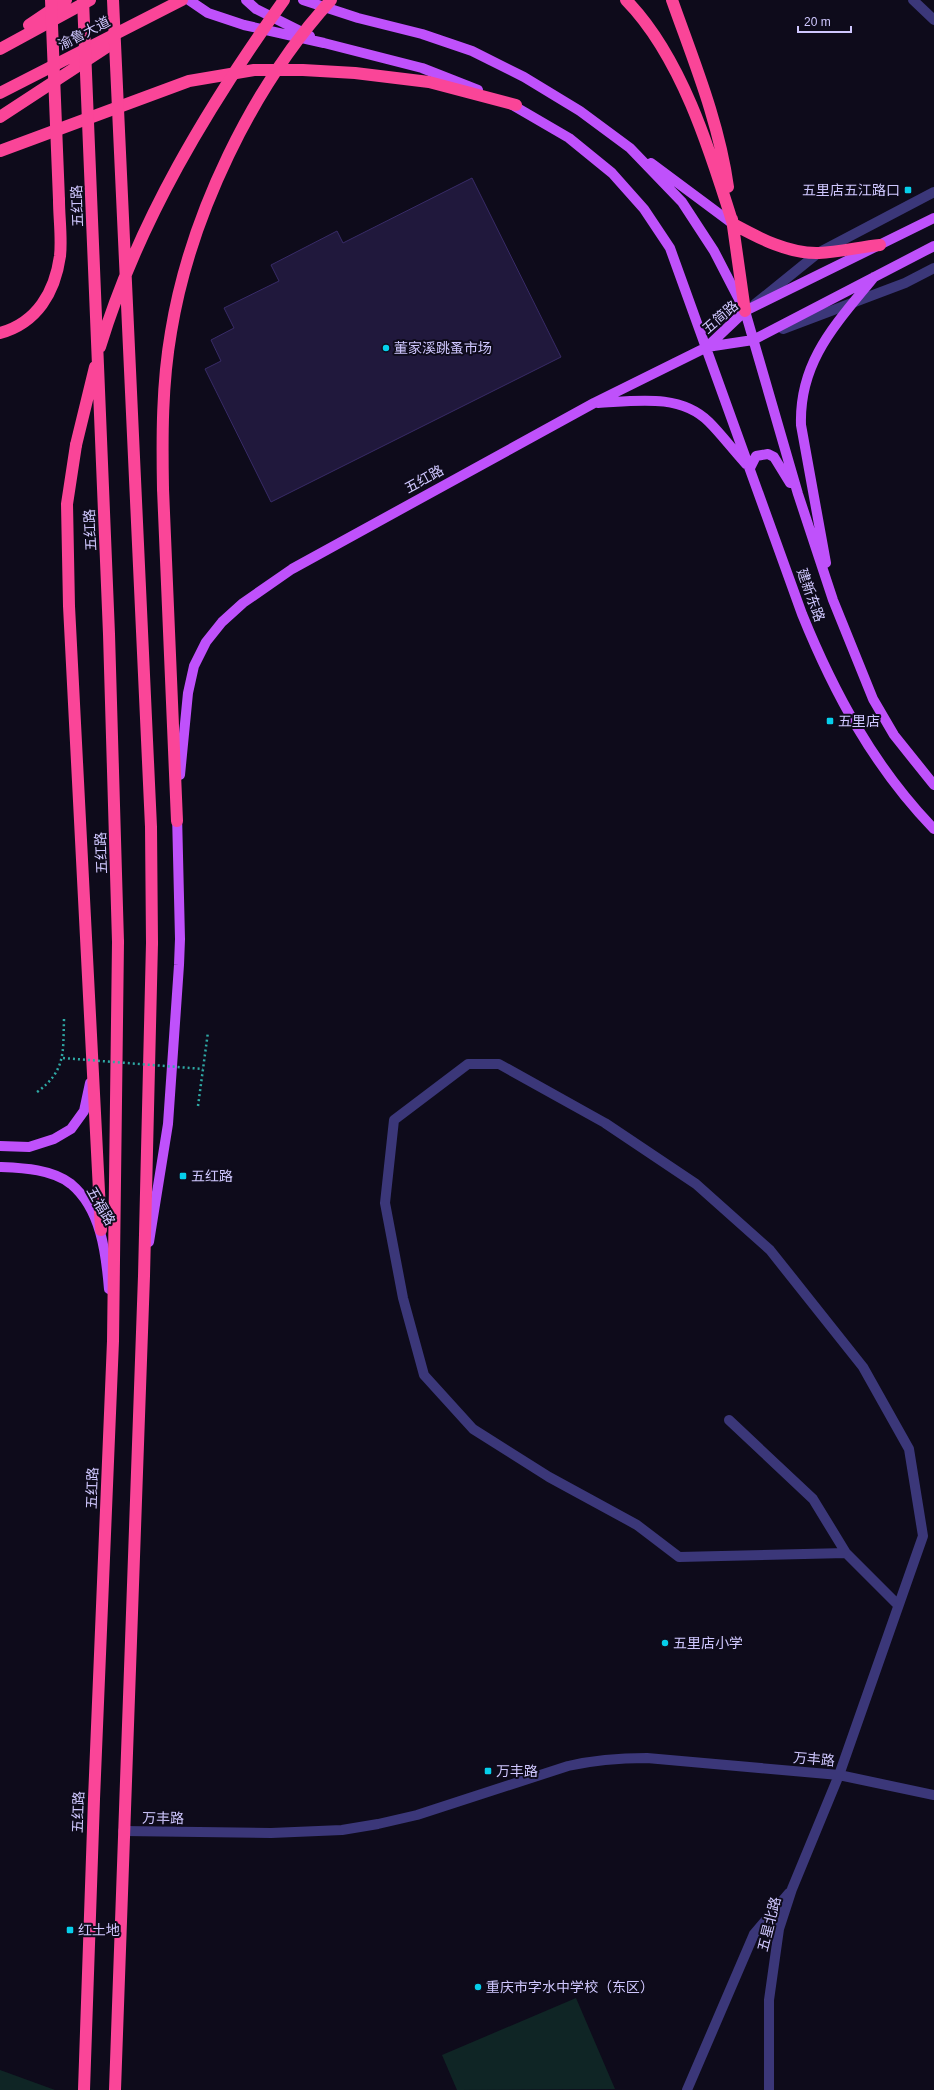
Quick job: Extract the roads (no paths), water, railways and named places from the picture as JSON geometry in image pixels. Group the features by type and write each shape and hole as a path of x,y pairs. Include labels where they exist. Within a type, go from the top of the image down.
{"highway":[{"path":"0,333 32,318 52,290 60,255 52,0"},
{"path":"0,45 66,0"},
{"name":"五红路","path":"83,0 110,642 118,942 113,1341 84,2090"},
{"name":"渝鲁大道","path":"0,49 90,0"},
{"name":"五红路","path":"113,0 151,827 152,943 144,1276 123,1831 115,2090"},
{"name":"渝鲁大道","path":"0,93 182,0"},
{"path":"101,1230 68,606 67,504 76,445 88,389 114,303 150,220 204,122 251,46 284,0"},
{"path":"177,821 163,489 162,415 171,332 189,257 212,188 246,122 273,77 315,17 331,0"},
{"path":"626,0 652,31 680,81 713,160 733,224 762,240 785,248 818,253 880,245"},
{"path":"672,0 712,111 725,163 745,311"},
{"path":"0,117 162,11"},
{"path":"0,150 189,81 254,70 303,70 355,73 429,82 516,105"}],"main road":[{"path":"189,0 208,13 244,25 324,43"},
{"path":"246,0 256,9 324,43"},
{"path":"303,0 358,18 422,34 472,51 524,77 580,111 733,224"},
{"name":"建新东路","path":"324,43 422,68 516,105 569,138 612,173 644,209 670,248 707,347 802,614 826,670 846,710 869,748 894,783 934,829"},
{"name":"建新东路","path":"630,148 682,202 714,251 745,311 798,494 833,600 873,698 894,735 934,785"},
{"name":"五简路","path":"707,347 745,311 934,218"},
{"name":"五简路","path":"707,347 753,340 934,246"},
{"path":"833,600 800,425 800,405 810,365 833,326 874,277"},
{"name":"五红路","path":"144,1276 168,1124 180,939 177,821 181,760 188,693 194,666 203,648 222,622 243,603 292,568 594,403 707,347"},
{"path":"594,403 652,400 672,403 693,410 708,421 750,468 756,456 768,454 774,457 798,494"},
{"path":"0,1146 29,1147 54,1139 72,1129 84,1111 89,1093 92,1054"},
{"name":"五福路","path":"0,1167 29,1168 51,1174 71,1184 84,1200 101,1230 107,1261 113,1341"}],"street":[{"path":"913,0 934,20"},
{"path":"745,311 818,253 934,192"},
{"path":"753,340 905,283 934,268"},
{"name":"五星北路","path":"769,2090 769,2000 779,1929 792,1889 839,1775 923,1536 909,1449 863,1367 770,1250 696,1184 605,1123 499,1064 468,1064 394,1120 385,1203 403,1298 424,1375 473,1429 549,1477 637,1525 679,1557 846,1553"},
{"path":"729,1420 814,1499 846,1553 898,1605"},
{"name":"万丰路","path":"123,1831 271,1833 342,1830 378,1824 417,1814 568,1766 592,1760 617,1758 646,1758 839,1775 934,1795"},
{"path":"687,2090 754,1934 792,1889"}],"place":[{"name":"五里店五江路口","path":"908,190"},
{"name":"董家溪跳蚤市场","path":"386,348"},
{"name":"五里店","path":"830,721"},
{"name":"五红路","path":"183,1176"},
{"name":"五里店小学","path":"665,1643"},
{"name":"万丰路","path":"488,1771"},
{"name":"红土地","path":"70,1930"},
{"name":"重庆市字水中学校（东区）","path":"478,1987"}]}
